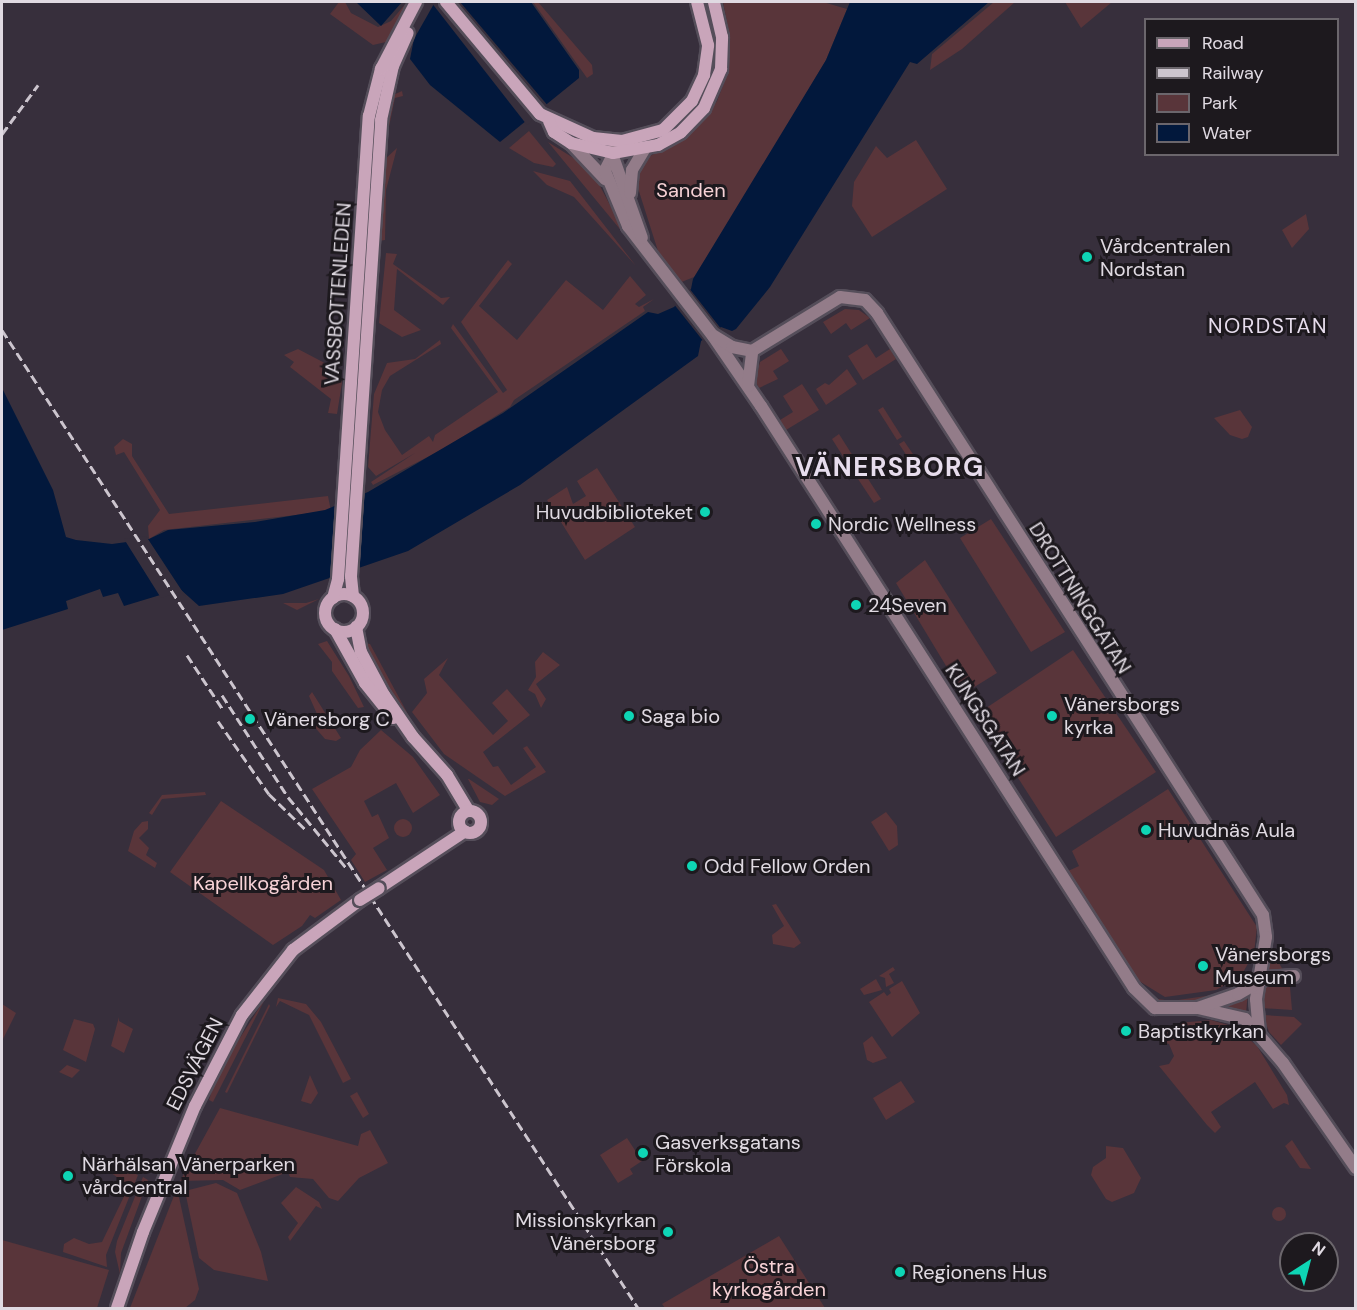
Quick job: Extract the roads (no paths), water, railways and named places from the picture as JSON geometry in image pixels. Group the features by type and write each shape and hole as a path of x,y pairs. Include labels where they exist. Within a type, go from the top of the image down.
{"main road":[{"name":"VASSBOTTENLEDEN","path":"333,598 338,579 369,116 381,69 416,2"},
{"name":"VASSBOTTENLEDEN","path":"353,596 351,576 381,120 393,66 423,2"},
{"path":"446,2 525,100 549,121 593,138 622,141 663,130 692,101 704,75 708,45 697,2"},
{"path":"549,121 554,132 571,142 613,153 645,148 681,132 709,100 722,58 722,38 714,2"},
{"path":"413,738 384,695 361,652 357,627 363,610 353,596 333,598 326,615 380,706 443,770 468,810 479,814 481,824 475,832 465,831 459,820 468,810"},
{"path":"335,629 346,632 357,627"},
{"name":"EDSVÄGEN","path":"117,1308 143,1232 190,1116 242,1014 292,950 360,900 465,831"}],"street":[{"path":"593,138 613,153 646,248"},
{"path":"607,181 606,164 622,141"},
{"path":"571,142 607,181 628,226 646,248"},
{"path":"629,200 632,170 645,148"},
{"name":"KUNGSGATAN","path":"646,248 748,386 1134,988 1155,1008 1198,1008 1236,1015 1259,1032"},
{"name":"DROTTNINGGATAN","path":"752,351 831,302 858,297 870,304 1107,677 1260,910 1266,929 1257,982 1259,1032"},
{"path":"713,336 732,347 752,351 748,386"},
{"path":"1198,1008 1274,976 1294,976"},
{"path":"1259,1032 1356,1168"}],"water":[{"path":"356,2 402,2 381,26"},
{"path":"435,2 531,2 579,70 579,78 500,142 430,85 410,59 414,39"},
{"path":"850,2 989,2 917,64 910,62 770,287 736,329 732,331 721,327 701,341 698,356 520,485 408,551 283,594 199,606 180,589 124,606 118,593 103,597 100,589 66,601 68,609 2,630 2,388 53,490 66,537 76,540 112,544 149,539 168,530 255,522 325,510 368,492 503,413 648,312 658,314 674,307 691,289 693,279 826,60"}],"railway":[{"path":"2,134 38,85"},
{"path":"2,330 638,1308"},
{"path":"187,655 222,708"},
{"path":"222,695 288,797 348,870"},
{"path":"218,721 269,794 306,830"}],"place":[{"name":"Vårdcentralen Nordstan","path":"1087,257"},
{"name":"Huvudbiblioteket","path":"705,512"},
{"name":"Nordic Wellness","path":"816,524"},
{"name":"24Seven","path":"856,605"},
{"name":"Saga bio","path":"629,716"},
{"name":"Vänersborgs kyrka","path":"1052,716"},
{"name":"Vänersborg C","path":"250,719"},
{"name":"Huvudnäs Aula","path":"1146,830"},
{"name":"Odd Fellow Orden","path":"692,866"},
{"name":"Vänersborgs Museum","path":"1203,966"},
{"name":"Baptistkyrkan","path":"1126,1031"},
{"name":"Gasverksgatans Förskola","path":"643,1153"},
{"name":"Närhälsan Vänerparken vårdcentral","path":"68,1176"},
{"name":"Missionskyrkan Vänersborg","path":"668,1232"},
{"name":"Regionens Hus","path":"900,1272"}],"district":[{"name":"NORDSTAN","path":"1268,326"},
{"name":"VÄNERSBORG","path":"890,468"}],"park label":[{"name":"Sanden","path":"691,190"},
{"name":"Kapellkogården","path":"263,883"},
{"name":"Östra kyrkogården","path":"769,1278"}]}
